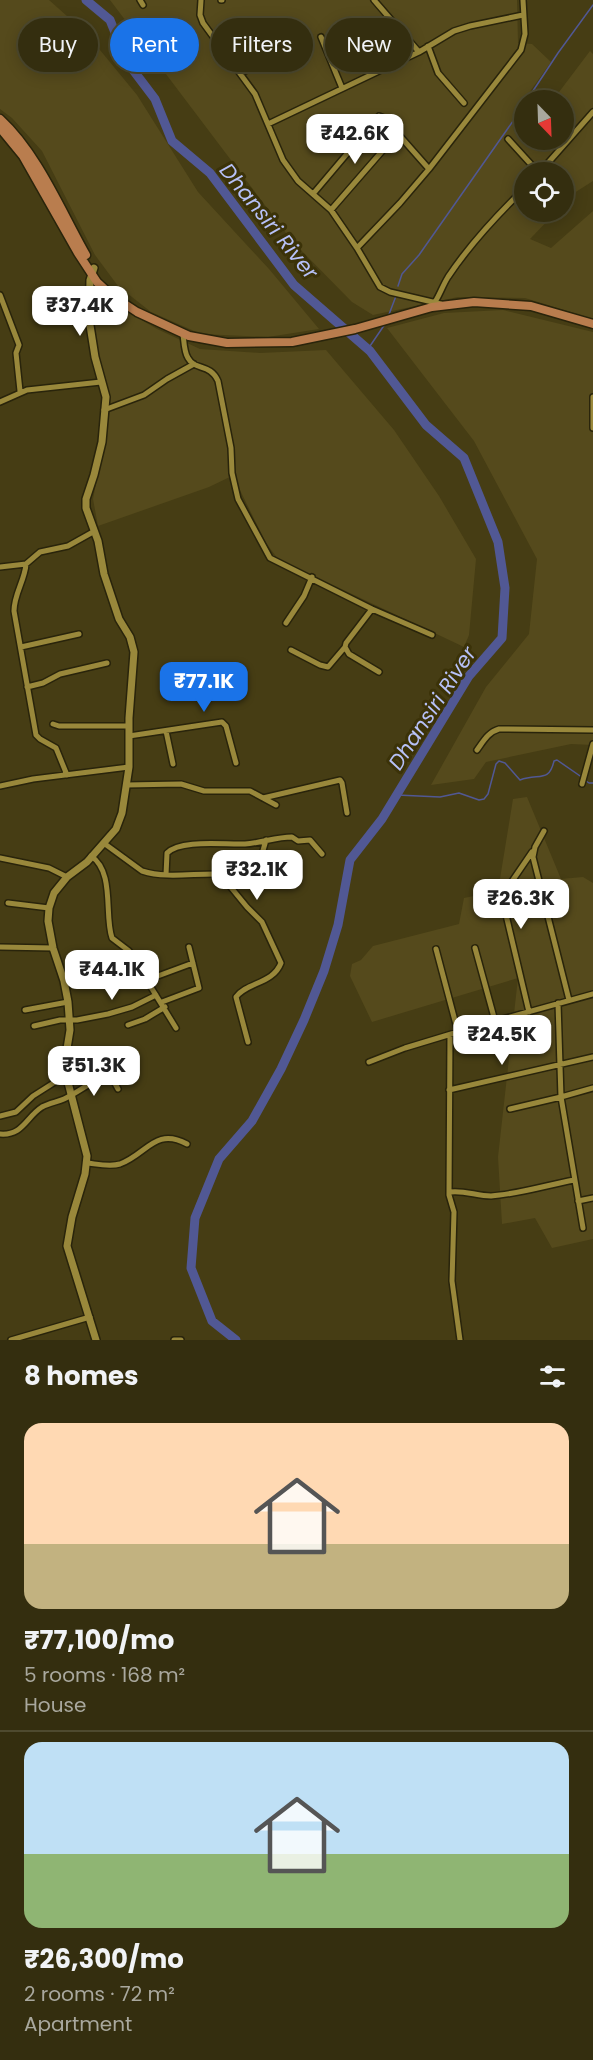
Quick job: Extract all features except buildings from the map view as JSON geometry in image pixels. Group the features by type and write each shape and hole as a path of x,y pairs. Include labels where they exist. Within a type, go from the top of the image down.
{"main road":[{"path":"0,119 29,154 93,272"},
{"path":"0,128 23,156 93,272 147,316 183,334 227,343 278,344 308,339 439,304 474,302 519,303 593,324"}],"street":[{"path":"201,0 200,15 204,23 255,94 283,160 298,181 331,210 380,287 390,292 439,304 447,279 492,219 514,198"},
{"path":"374,0 419,52"},
{"path":"357,248 429,169 521,50 525,34 523,0"},
{"path":"268,124 419,52 462,28 523,15"},
{"path":"321,37 342,88"},
{"path":"428,46 441,77 464,103"},
{"path":"241,74 245,72"},
{"path":"548,162 593,112"},
{"path":"314,194 377,118 384,118 429,169"},
{"path":"331,210 397,134"},
{"path":"508,139 530,162"},
{"path":"93,272 89,319 101,382 106,392 102,442 86,499 86,508 98,541 104,574 119,619 134,652 129,766 122,813 116,829 105,844 67,877 54,893 48,908 48,921 68,1002 70,1030 64,1067 82,1133 87,1163 72,1217 67,1246 96,1340"},
{"path":"0,295 19,345 16,353 20,392"},
{"path":"183,334 186,355 194,364 209,369 218,381 238,499 260,542 274,561 312,577 372,609 432,635"},
{"path":"104,410 144,395 194,364"},
{"path":"0,402 20,392 101,382"},
{"path":"593,397 593,428"},
{"path":"0,567 26,564 40,552 68,546 93,532"},
{"path":"26,564 24,577 14,602 36,735 56,748 66,775"},
{"path":"286,623 304,596 312,577"},
{"path":"291,650 328,667 372,609"},
{"path":"21,647 79,634"},
{"path":"345,647 349,654 379,672"},
{"path":"27,687 43,683 60,674 107,663"},
{"path":"129,736 222,722 226,726 236,763"},
{"path":"53,724 59,726 129,726"},
{"path":"477,750 493,730 593,729"},
{"path":"166,731 173,764"},
{"path":"582,784 593,744"},
{"path":"0,786 129,766"},
{"path":"263,798 340,780 347,813"},
{"path":"126,785 181,784 204,791 250,791 276,805"},
{"path":"529,1012 502,898 544,831"},
{"path":"166,875 166,855 171,849 188,845 246,844 292,837 298,841 310,840 321,854"},
{"path":"105,844 142,871 166,875 220,874 262,854 266,840"},
{"path":"533,851 534,864 569,1000"},
{"path":"92,856 97,860 105,880 112,938 134,956 176,1028"},
{"path":"0,858 49,868 67,877"},
{"path":"220,874 262,922 281,963 280,967 268,978 236,997 248,1042"},
{"path":"8,903 48,908"},
{"path":"0,947 53,948"},
{"path":"128,1025 145,1018 163,1004 199,988 189,947"},
{"path":"475,948 495,1021"},
{"path":"436,949 458,1032"},
{"path":"147,980 194,963"},
{"path":"369,1062 458,1032 593,994"},
{"path":"34,1026 119,1011 156,996"},
{"path":"25,1010 68,1002"},
{"path":"558,1003 561,1096 583,1228"},
{"path":"450,1035 450,1192 454,1212 452,1281 460,1340"},
{"path":"449,1090 593,1057"},
{"path":"0,1134 13,1134 24,1127 40,1108 107,1076 114,1078 118,1089"},
{"path":"0,1116 16,1112 33,1096 67,1077"},
{"path":"510,1109 593,1088"},
{"path":"87,1163 120,1164 166,1137 187,1144"},
{"path":"450,1192 499,1195 574,1180"},
{"path":"578,1201 593,1198"},
{"path":"11,1340 90,1317"},
{"path":"174,1340 181,1340"}],"shaded area":[{"path":"0,0 49,0 69,18 18,18 18,72 98,72 98,48 110,62 110,72 118,72 137,95 198,192 269,269 319,329 268,337 201,334 151,312 118,286 95,255 42,151 12,118 0,109"},
{"path":"110,0 517,0 518,43 532,44 551,62 531,90 514,90 514,150 574,150 574,90 561,90 590,51 593,54 593,181 574,193 574,162 514,162 514,222 546,222 530,239 551,248 593,211 593,319 525,298 458,297 373,315 352,302 292,241 164,72 199,72 199,18 124,18"},
{"path":"95,293 157,329 200,349 260,353 326,350 394,430 439,496 476,559 469,635 464,647 278,559 266,543 237,484 236,474 209,487 98,526 93,499 104,443 109,397 94,334"},
{"path":"503,310 593,332 593,745 571,744 486,762 474,779 431,785 486,687 529,634 537,559 474,441 387,328 444,313"},
{"path":"527,797 561,879 583,877 593,883 593,1239 552,1248 535,1218 502,1224 498,1157 518,978 372,1022 350,976 352,964 361,960 373,946 459,924 464,898 498,891 513,799"}],"waterway":[{"name":"Dhansiri River","path":"86,0 110,20 127,62 155,99 172,141 210,173 294,285 370,351 426,425 464,458 498,542 505,588 502,638 469,676 382,819 350,860 338,925 324,971 304,1020 281,1069 252,1121 219,1159 195,1218 191,1268 212,1321 236,1340"},
{"path":"534,90 593,5"},
{"path":"398,286 402,274 419,255 514,120"},
{"path":"388,317 396,296"},
{"path":"368,349 385,324"},
{"path":"397,795 440,797 459,793 479,800 484,799 488,794 496,764 499,761 505,763 520,780 546,775 554,761 557,760 583,778"},
{"path":"586,781 593,783"}]}
